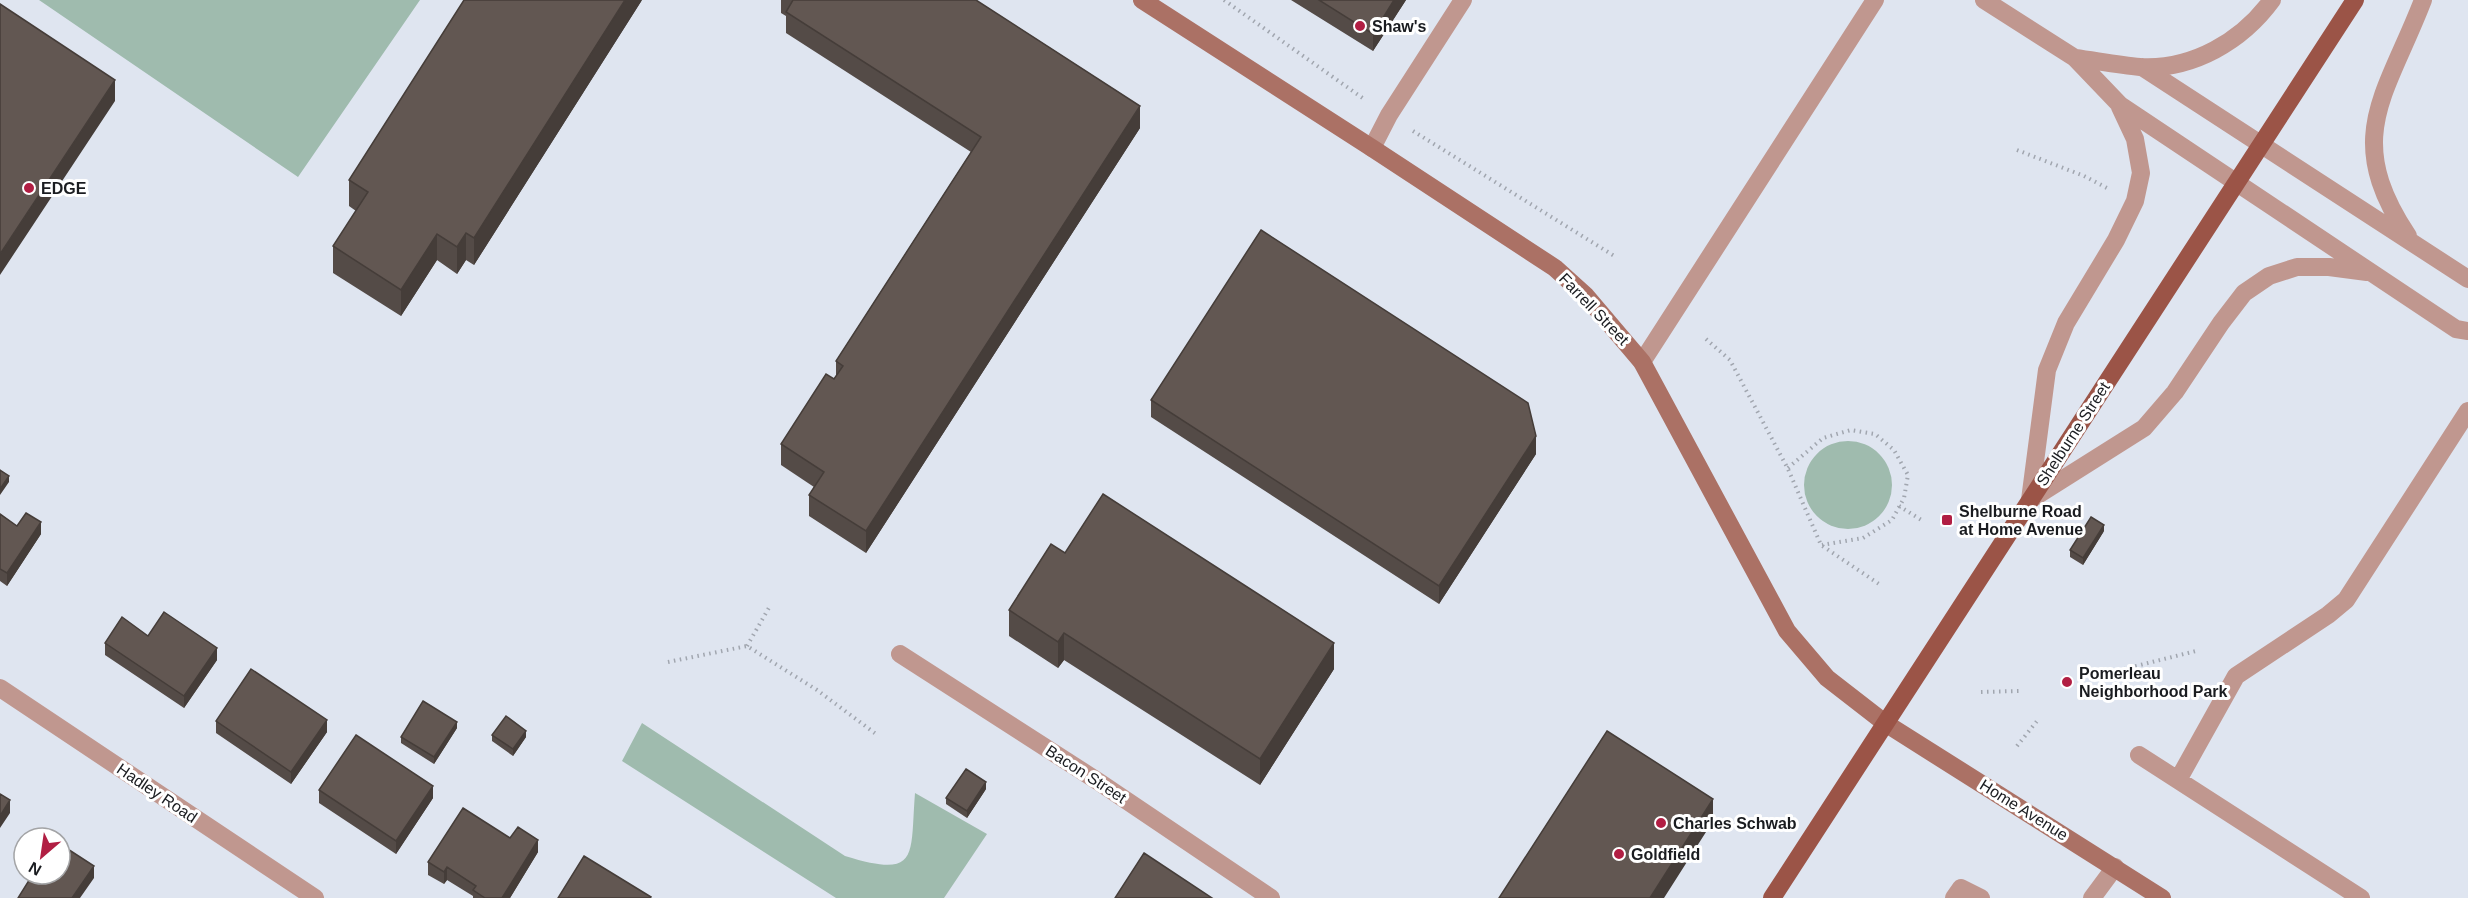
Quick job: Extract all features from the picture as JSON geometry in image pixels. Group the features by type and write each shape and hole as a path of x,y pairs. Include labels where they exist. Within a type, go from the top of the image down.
{"main road":[{"name":"Shelburne Street","path":"1772,898 2355,0"}],"street":[{"name":"Farrell Street","path":"1142,0 1555,268 1586,296 1642,362 1787,631 1827,678 1885,723"},
{"path":"1372,148 1389,115 1463,0"},
{"path":"1642,362 1875,0"},
{"path":"1984,0 2075,58 2120,105 2456,329 2468,331"},
{"path":"2075,58 2142,67 2170,65 2192,60 2225,45 2249,28 2272,0"},
{"path":"2412,243 2391,211 2376,171 2372,135 2379,104 2423,0"},
{"path":"2142,67 2468,279"},
{"path":"2030,500 2046,370 2066,323 2116,240 2135,201 2141,172 2135,139 2120,105"},
{"path":"2030,500 2144,428 2175,392 2244,293 2269,276 2297,267 2329,267 2372,272"},
{"path":"2178,780 2236,676 2328,615 2346,600 2468,411"},
{"name":"Bacon Street","path":"900,654 1099,782 1271,898"},
{"name":"Hadley Road","path":"0,688 315,898"},
{"name":"Home Avenue","path":"1885,723 2162,898"},
{"path":"2139,755 2361,898"},
{"path":"2092,898 2115,867"},
{"path":"1954,898 1961,888 1981,898"}],"path":[{"path":"1224,0 1354,92"},
{"path":"1422,137 1616,257"},
{"path":"2017,150 2084,176 2114,194"},
{"path":"1706,339 1730,360 1788,469 1821,545 1882,586"},
{"path":"1788,469 1823,438 1851,430 1875,434 1894,450 1908,475 1904,498 1892,520 1863,538 1821,545"},
{"path":"1899,506 1923,521"},
{"path":"747,646 770,606"},
{"path":"668,662 747,646 817,690 876,734"},
{"path":"2112,672 2196,651"},
{"path":"1980,692 2019,691"},
{"path":"2017,746 2037,721"}],"green space":[{"path":"39,0 420,0 298,177"},
{"path":"1848,441 1865,445 1879,454 1888,468 1892,485 1888,502 1879,516 1865,525 1848,529 1831,525 1817,516 1808,502 1804,485 1808,468 1817,454 1831,445"},
{"path":"642,723 845,856 869,863 887,865 899,863 906,857 912,833 915,793 987,834 944,898 836,898 622,761"}],"building":[{"path":"464,0 625,0 474,238 466,233 457,247 437,234 401,290 333,246 368,192 349,180"},
{"path":"793,0 976,0 1140,106 866,531 809,495 824,472 781,444 826,374 834,379 843,366 836,361 981,137 786,12"},
{"path":"1319,0 1394,0 1373,34"},
{"name":"EDGE","path":"0,4 115,80 0,254"},
{"path":"1261,230 1528,403 1536,436 1439,586 1151,400"},
{"path":"0,470 9,476 0,489"},
{"path":"1103,494 1334,643 1260,759 1064,633 1058,642 1009,610 1051,544 1065,553"},
{"path":"26,513 41,522 7,573 0,569 0,514 17,526"},
{"path":"2091,517 2104,525 2083,558 2070,550"},
{"path":"164,612 217,648 184,696 105,643 122,617 148,636"},
{"path":"251,669 327,720 291,772 216,721"},
{"path":"423,701 457,722 434,757 401,737"},
{"path":"506,716 526,731 513,749 492,735"},
{"path":"1607,731 1713,799 1650,898 1499,898"},
{"path":"356,735 433,786 396,841 319,790"},
{"path":"966,769 986,782 967,811 946,798"},
{"path":"0,794 10,800 0,816"},
{"path":"463,808 510,838 518,827 538,840 502,898 485,898 473,890 476,886 447,867 444,872 428,862"},
{"path":"72,852 94,866 72,898 18,898 26,886 72,886"},
{"path":"1144,853 1212,898 1115,898"},
{"path":"584,856 651,897 558,898"}],"place":[{"name":"Shaw's","path":"1360,26"},
{"name":"EDGE","path":"29,188"},
{"name":"Shelburne Road at Home Avenue","path":"1947,520"},
{"name":"Pomerleau Neighborhood Park","path":"2067,682"},
{"name":"Charles Schwab","path":"1661,823"},
{"name":"Goldfield","path":"1619,854"}]}
